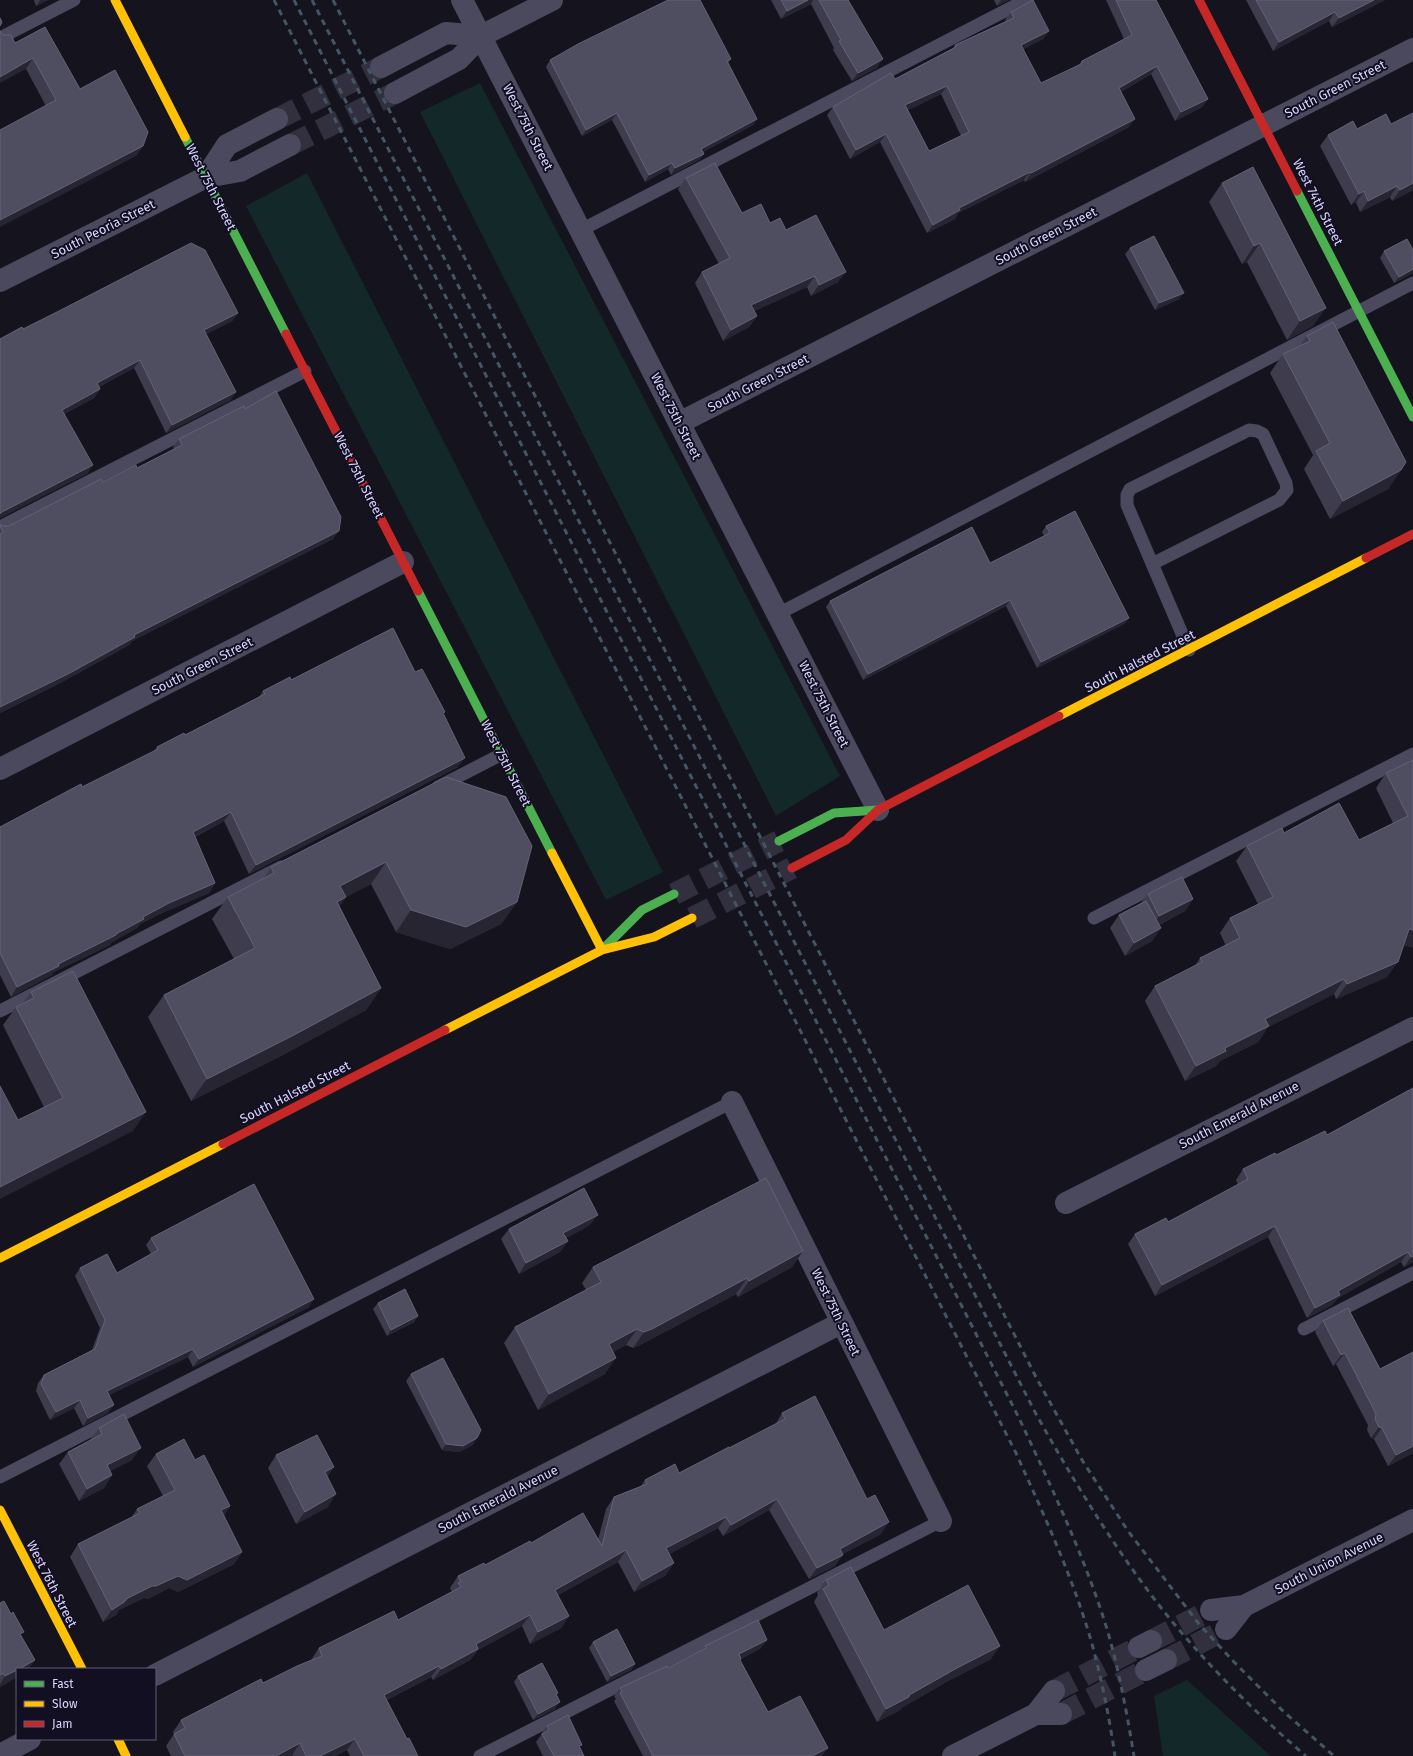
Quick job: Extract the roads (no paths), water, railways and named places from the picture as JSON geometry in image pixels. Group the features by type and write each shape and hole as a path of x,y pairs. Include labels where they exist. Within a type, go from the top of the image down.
{"street":[{"name":"West 75th Street","path":"115,0 602,950"},
{"name":"West 75th Street","path":"462,0 878,810"},
{"path":"395,93 459,59 481,36 552,0"},
{"name":"West 74th Street","path":"1199,0 1413,416"},
{"path":"381,67 446,33 481,36"},
{"name":"South Green Street","path":"679,423 1413,49"},
{"name":"South Peoria Street","path":"206,176 227,145 277,119"},
{"name":"South Peoria Street","path":"0,282 206,176 240,171 290,145"},
{"name":"South Halsted Street","path":"792,868 846,840 878,810 1413,534"},
{"name":"South Green Street","path":"0,769 403,562"},
{"name":"South Halsted Street","path":"779,841 834,813 878,810"},
{"name":"South Halsted Street","path":"602,950 642,910 674,894"},
{"name":"South Halsted Street","path":"0,1258 602,950 654,937 692,918"},
{"name":"South Emerald Avenue","path":"1066,1203 1413,1028"},
{"name":"West 75th Street","path":"732,1102 941,1521"},
{"name":"South Emerald Avenue","path":"156,1674 841,1323"},
{"name":"West 76th Street","path":"0,1510 81,1668"},
{"name":"South Union Avenue","path":"1211,1610 1244,1606 1413,1520"},
{"name":"South Union Avenue","path":"1226,1629 1244,1606"},
{"path":"1146,1670 1166,1660"},
{"path":"953,1756 1036,1714 1054,1691"},
{"path":"1036,1714 1061,1714"},
{"path":"0,1754 28,1740"},
{"path":"118,1740 126,1756"}],"lane":[{"path":"0,38 74,0"},
{"path":"581,230 1026,0"},
{"path":"778,614 1413,283"},
{"path":"0,527 305,371"},
{"path":"1152,564 1279,500 1284,495 1287,490 1286,483 1263,434 1257,431 1249,430 1130,490 1127,495 1127,505 1152,564 1189,650"},
{"path":"430,791 502,754"},
{"path":"1094,918 1413,754"},
{"path":"0,1011 296,860"},
{"path":"0,1477 732,1102"},
{"path":"1304,1329 1413,1273"},
{"path":"480,1756 941,1521"}],"tunnel":[{"path":"277,119 381,67"},
{"path":"290,145 395,93"},
{"path":"674,894 779,841"},
{"path":"692,918 792,868"},
{"path":"1151,1641 1211,1610"},
{"path":"1166,1660 1226,1629"},
{"path":"1054,1691 1139,1647"},
{"path":"1061,1714 1146,1670"}],"railway":[{"path":"274,0 1016,1453 1056,1544 1090,1637 1101,1681 1115,1756"},
{"path":"294,0 1018,1416 1043,1468 1088,1574 1107,1629 1126,1708 1134,1756"},
{"path":"312,0 1036,1414 1063,1462 1138,1578 1189,1642 1226,1682 1265,1720 1306,1756"},
{"path":"333,0 1037,1379 1082,1460 1128,1531 1199,1624 1234,1662 1284,1712 1334,1756"}]}
